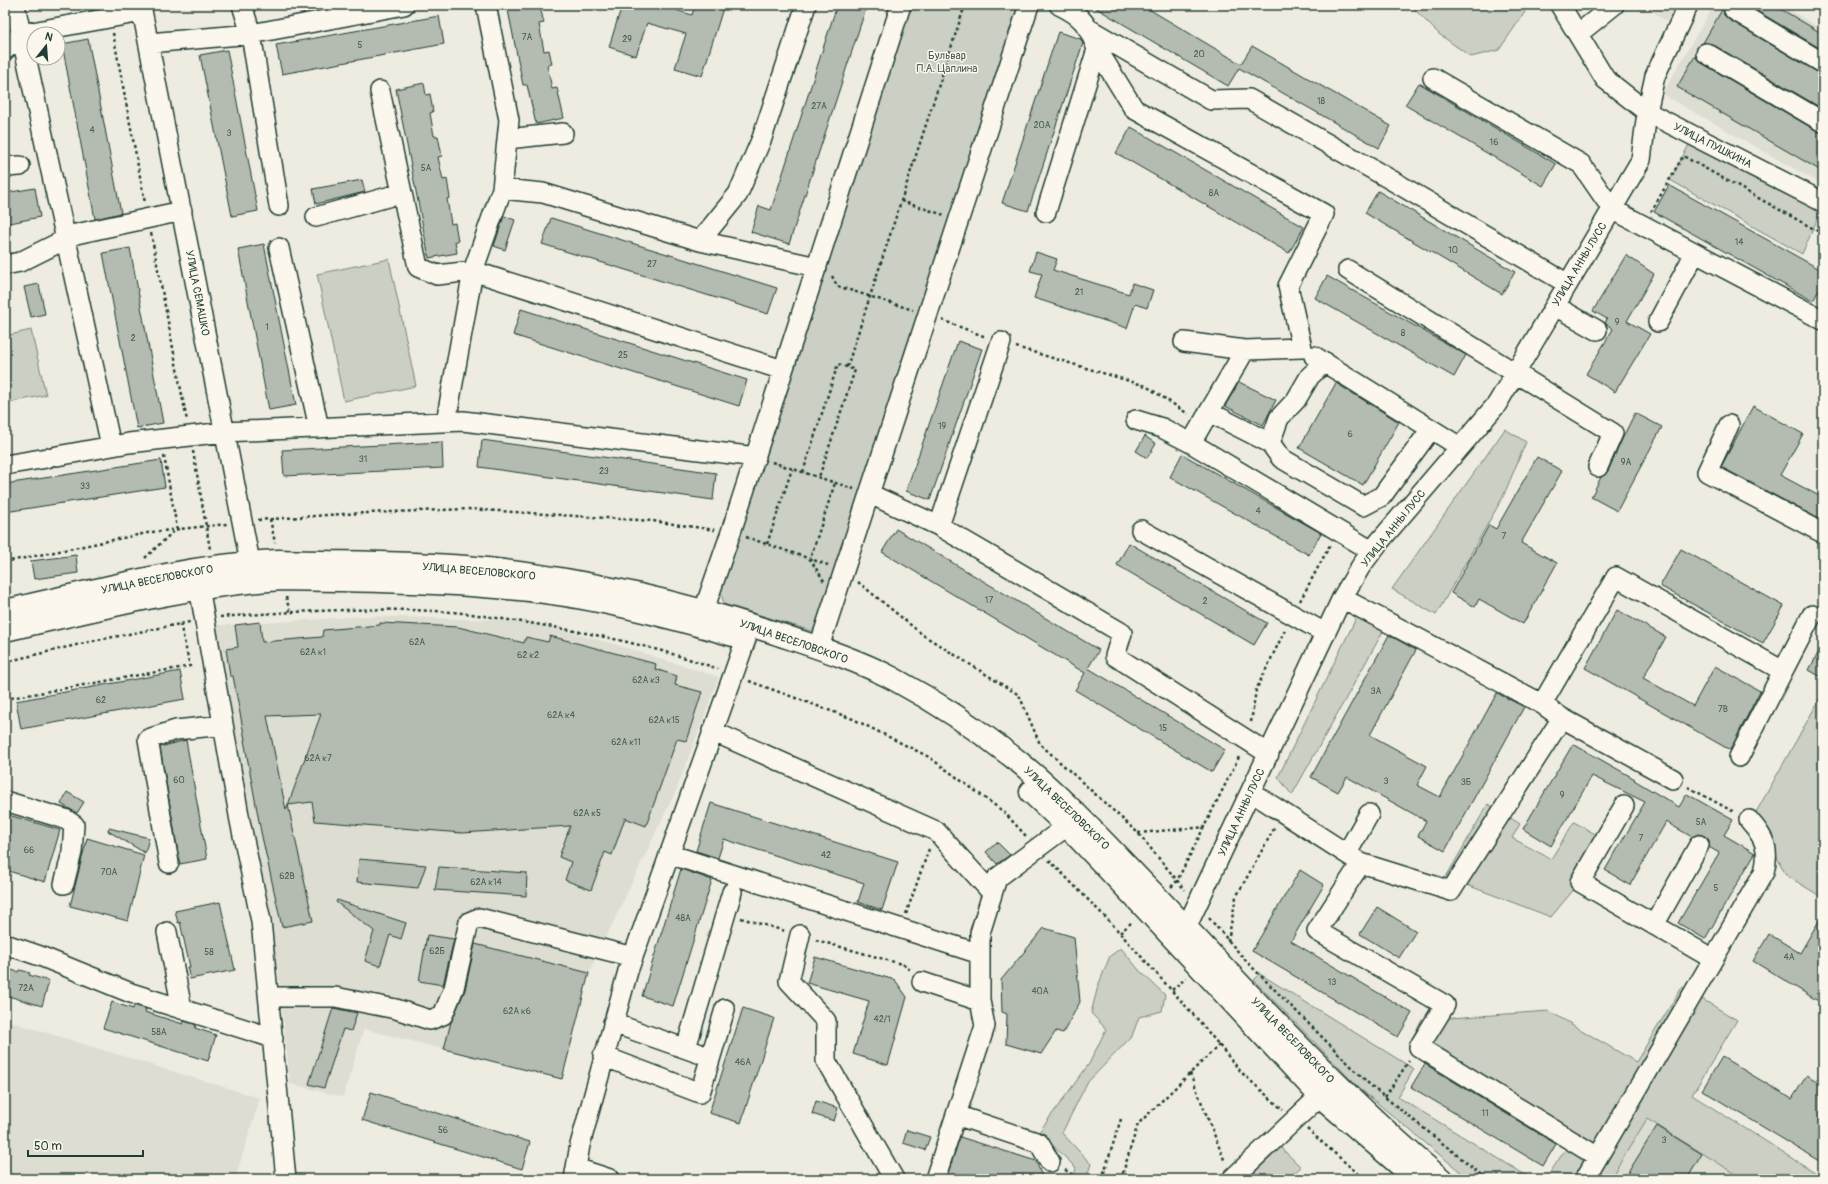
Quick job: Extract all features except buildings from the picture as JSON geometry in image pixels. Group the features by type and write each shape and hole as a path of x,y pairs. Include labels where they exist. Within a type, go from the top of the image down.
{"main road":[{"name":"УЛИЦА ВЕСЕЛОВСКОГО","path":"5,630 199,587 252,572 279,561 464,567 562,579 627,591 702,618 889,677 954,713 1019,762 1072,810 1180,934"},
{"name":"УЛИЦА ВЕСЕЛОВСКОГО","path":"5,611 177,573 252,572"},
{"name":"УЛИЦА ВЕСЕЛОВСКОГО","path":"702,618 746,639 817,655 945,724 1016,778 1327,1076 1408,1151 1441,1179"},
{"name":"УЛИЦА ВЕСЕЛОВСКОГО","path":"1206,961 1320,1096 1416,1179"}],"street":[{"path":"15,5 111,446"},
{"path":"242,5 251,34 279,206"},
{"path":"148,43 251,34 404,5"},
{"path":"446,422 473,271 502,189 509,120 486,5"},
{"path":"700,241 738,194 762,138 806,5"},
{"path":"702,618 756,457 901,5"},
{"path":"817,655 1029,5"},
{"path":"1059,5 1074,12 1089,28 1211,100 1249,99 1393,181 1568,284"},
{"name":"УЛИЦА ПУШКИНА","path":"1560,5 1605,79 1647,112 1823,202"},
{"path":"1578,34 1614,5"},
{"path":"1647,112 1655,76 1688,5"},
{"path":"5,50 21,34 110,18 142,8"},
{"name":"УЛИЦА СЕМАШКО","path":"142,8 252,572"},
{"path":"1734,10 1823,63"},
{"path":"1089,28 1097,49 1134,109 1324,214 1288,286 1302,348"},
{"path":"1046,212 1097,49"},
{"path":"1706,53 1823,122"},
{"path":"1433,78 1581,164 1612,209 1823,320"},
{"path":"380,91 418,266 437,275 473,271 784,370"},
{"name":"УЛИЦА АННЫ ЛУСС","path":"1180,934 1198,905 1342,598 1361,566 1372,551 1497,404 1641,160 1647,112"},
{"path":"507,139 563,133"},
{"path":"502,189 543,193 700,241 817,267"},
{"path":"316,217 402,193"},
{"path":"5,265 20,262 76,234 182,211"},
{"path":"279,248 318,428"},
{"path":"1658,322 1695,253"},
{"path":"1348,270 1613,433 1598,467"},
{"path":"1555,306 1597,330"},
{"path":"939,526 1001,342"},
{"path":"1184,342 1245,350 1302,348 1460,447"},
{"path":"1191,443 1245,350"},
{"path":"1270,443 1279,418 1296,400 1310,376 1324,362"},
{"path":"1209,412 1270,443 1281,458 1363,506 1382,496 1431,429"},
{"path":"1136,420 1162,428 1191,443 1372,551"},
{"path":"5,465 111,446 225,432 464,421 756,457"},
{"path":"1728,425 1707,472 1823,533"},
{"path":"870,494 939,526 1122,633 1115,656 1269,754"},
{"path":"1141,530 1325,633"},
{"path":"1542,704 1616,577 1783,671"},
{"path":"199,587 240,821 261,921 286,1179"},
{"path":"1342,598 1542,704 1562,718 1673,779"},
{"path":"1739,757 1812,615"},
{"path":"610,1179 575,1174 580,1145 603,1056 632,957 746,639"},
{"path":"1251,792 1354,858 1451,891 1562,718"},
{"path":"169,863 148,739 176,730 223,725"},
{"path":"712,731 936,831 992,893"},
{"path":"5,801 65,819 74,825 72,852 64,884"},
{"path":"1624,806 1580,882 1713,959"},
{"path":"1369,814 1354,858 1317,931 1445,1005 1419,1047 1598,1157"},
{"path":"1585,1179 1764,872 1768,858 1766,845 1760,832 1749,820"},
{"path":"935,1179 985,1026 980,1001 980,933 997,878 1067,826"},
{"path":"1654,925 1699,846"},
{"path":"669,854 980,954"},
{"path":"686,1048 732,892"},
{"path":"269,997 336,997 396,1009 430,1020 443,1015 454,988 469,922 479,918 632,957"},
{"path":"167,932 182,1009"},
{"path":"800,935 789,981 826,1020 826,1061 894,1179"},
{"path":"5,944 40,956 131,993 273,1038"},
{"path":"922,982 980,1001"},
{"path":"603,1056 700,1093 725,1009"},
{"path":"613,1023 711,1057"},
{"path":"1232,1179 1320,1096"},
{"path":"956,1115 1039,1143 1050,1162"}],"path":[{"path":"847,367 965,5"},
{"path":"110,18 211,552"},
{"path":"1644,225 1683,156 1823,234"},
{"path":"901,201 959,220"},
{"path":"803,472 838,364 854,370 819,477"},
{"path":"164,454 177,528"},
{"path":"756,457 870,494"},
{"path":"767,544 792,469"},
{"path":"810,559 836,483"},
{"path":"5,562 177,528 243,521 342,514 468,509 653,521 731,532 845,572 923,635 1019,695 1040,744 1138,833 1228,941 1248,962 1372,1086 1487,1179"},
{"path":"144,558 177,528"},
{"path":"5,662 204,619 271,613 342,611 409,610 462,613 576,630 688,658 853,720 929,757 1004,812 1111,923 1172,990 1242,1073 1364,1179"},
{"path":"5,699 190,666 180,623"},
{"path":"1673,779 1749,820"},
{"path":"1172,990 1228,941 1236,897 1283,813"},
{"path":"1138,833 1205,827"},
{"path":"901,929 936,831"},
{"path":"726,914 905,965 922,982"},
{"path":"1121,1179 1138,1124 1218,1045"},
{"path":"1385,1097 1419,1047"},
{"path":"1190,1073 1232,1179"},
{"path":"1102,1179 1121,1119"}],"shaded area":[{"path":"1644,5 1675,5 1667,22"},
{"path":"1714,5 1781,5 1823,30 1823,185 1662,94"},
{"path":"365,616 529,621 614,644 719,677 677,788 589,973 562,1079 364,1029 343,1097 290,1084 278,971 204,625 235,625"},
{"path":"5,1020 260,1098 235,1179 5,1179"},
{"path":"1649,1101 1774,1179 1600,1179"}],"green space":[{"name":"Бульвар П.А. Цаплина","path":"909,5 1022,5 819,622 812,631 724,604 720,590"},
{"path":"1410,5 1521,5 1525,12 1499,50 1471,57 1439,34"},
{"path":"1691,141 1765,179 1821,211 1802,254 1670,180"},
{"path":"389,259 416,386 344,401 317,274"},
{"path":"31,330 46,395 7,403 5,393 5,336"},
{"path":"1505,429 1526,442 1503,497 1436,615 1392,589"},
{"path":"1364,602 1390,619 1292,795 1278,777"},
{"path":"1823,693 1823,898 1786,875 1755,814"},
{"path":"1488,804 1520,824 1512,838 1551,859 1574,822 1597,835 1580,882 1551,917 1446,877"},
{"path":"1121,948 1139,970 1165,995 1162,1011 1139,1017 1132,1036 1087,1083 1062,1133 1091,1164 1086,1179 1073,1179 1076,1168 1039,1132 1089,1064 1106,1029 1091,1013 1098,986 1110,956"},
{"path":"1260,974 1414,1069 1398,1097 1532,1179 1469,1179 1359,1088 1254,980"},
{"path":"1682,987 1737,1020 1692,1095 1821,1176 1823,1173 1823,1179 1744,1179 1647,1119 1610,1179 1546,1179 1572,1139 1410,1042 1422,1020 1549,1011 1636,1062"},
{"path":"1277,1144 1301,1167 1287,1179 1240,1179"}]}
